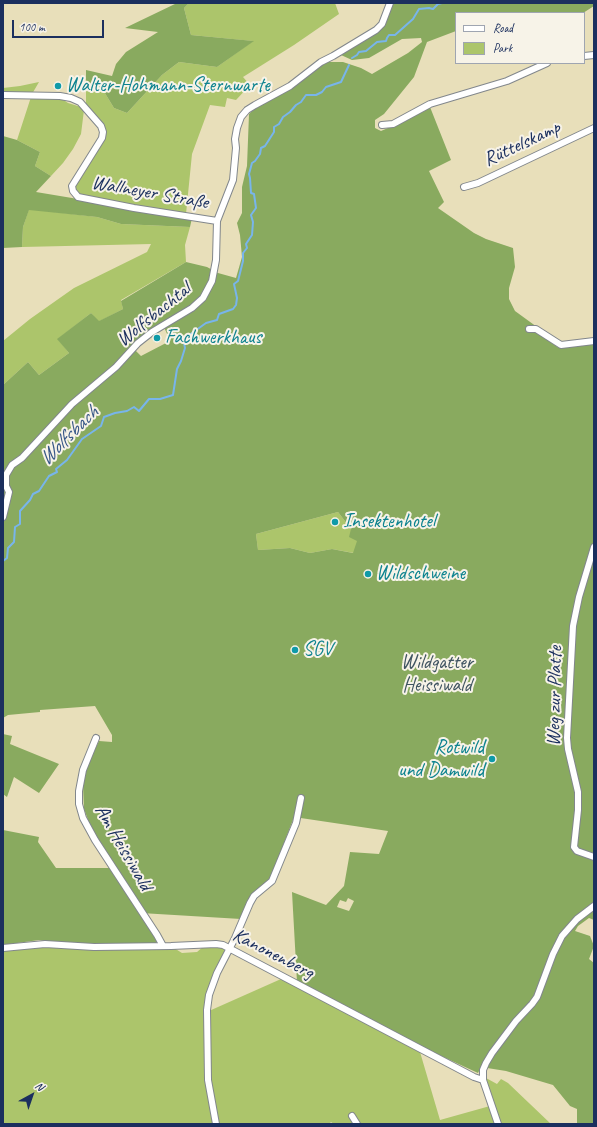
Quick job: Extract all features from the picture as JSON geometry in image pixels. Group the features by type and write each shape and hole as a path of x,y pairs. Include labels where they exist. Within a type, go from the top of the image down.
{"street":[{"name":"Wolfsbachtal","path":"3,517 9,492 6,486 6,475 12,465 22,458 72,404 116,367 138,343 152,332 192,308 203,298 212,281 216,260 217,220 233,180 236,148 235,139 241,117 247,110 290,86 321,62 376,30 382,24 390,3"},
{"path":"382,125 393,124 430,104 507,81 545,64"},
{"name":"Wallneyer Straße","path":"3,95 60,96 71,98 80,102 101,126 103,132 102,138 72,186 73,191 78,197 134,208 217,220"},
{"name":"Rüttelskamp","path":"464,187 478,183 594,128"},
{"path":"529,329 536,330 561,345 594,341"},
{"name":"Weg zur Platte","path":"594,547 579,597 573,626 567,738 568,749 578,792 578,810 574,847 577,851 594,857"},
{"name":"Am Heissiwald","path":"96,738 83,770 79,791 79,804 83,818 95,840 157,935 162,946"},
{"path":"216,1124 208,1080 207,1010 209,995 217,973 250,903 254,896 272,881 296,823 301,798"},
{"path":"498,1124 483,1080 483,1070 492,1053 537,996 556,946 568,928 594,906"},
{"name":"Kanonenberg","path":"3,948 45,944 94,947 216,944 229,948 460,1070 483,1080"},
{"path":"352,1116 357,1124"}],"green space":[{"path":"177,3 189,3 184,8 191,35 254,41 217,67 179,62 162,75 127,113 114,108 103,90 86,84 86,70 112,76 116,64 126,52 158,32 125,28"},
{"path":"189,3 335,3 339,14 294,45 243,77 250,85 236,100 227,98 225,107 210,105 192,154 186,214 79,196 74,189 75,183 106,133 86,106 86,84 103,90 114,108 127,113 162,75 179,62 217,67 253,41 191,35 184,8"},
{"name":"Wildgatter Heissiwald","path":"392,3 594,3 594,6 585,12 455,12 455,31 427,42 414,77 384,114 375,120 375,128 381,131 430,107 451,160 429,171 444,202 438,208 474,233 486,239 513,248 515,267 509,288 509,299 515,311 537,327 534,331 559,348 594,343 594,920 589,918 578,926 575,931 590,936 594,946 589,959 594,963 594,1124 577,1124 577,1109 570,1106 553,1085 506,1071 481,1067 478,1073 409,1041 297,982 292,892 326,905 344,886 350,852 379,854 388,831 294,817 269,882 262,888 241,919 141,913 156,938 156,943 145,945 95,945 39,940 3,945 3,830 39,837 38,842 56,868 113,868 92,830 84,809 83,785 86,768 99,741 112,742 112,735 95,706 40,710 40,712 8,715 3,718 3,385 28,362 39,375 69,353 57,339 91,313 99,321 123,309 121,301 186,262 207,267 218,273 236,278 242,257 240,235 237,223 242,213 242,187 247,166 249,114 260,104 326,62 343,62 361,68 372,74 408,53 422,42 421,38 402,39 369,58 352,60 341,55 380,31","holes":["162,323 169,338 165,340 166,343 141,356 132,347 142,336","338,512 351,529 349,537 357,541 353,553 332,549 310,553 290,548 258,550 256,534","348,898 354,901 349,911 337,907 340,900 346,902"]},
{"path":"39,82 32,94 3,92 3,88"},
{"path":"31,97 62,99 68,103 81,107 84,110 81,134 63,163 51,176 35,166 40,152 17,140"},
{"path":"3,136 17,140 40,152 35,166 51,176 36,192 192,218 190,227 121,224 97,217 29,210 23,227 22,247 3,248"},
{"path":"29,209 97,217 121,224 190,227 185,245 186,262 121,300 123,309 98,322 91,313 58,339 69,353 39,375 28,362 3,385 3,341 30,319 74,288 147,252 151,244 22,247 23,227"},
{"path":"338,512 358,541 354,553 332,549 310,553 290,548 258,550 256,534"},
{"path":"3,734 12,736 10,744 59,764 39,793 14,777 7,797 3,794"},
{"path":"204,946 216,946 224,949 211,984 206,1057 215,1124 3,1124 3,951 35,947 95,950 174,948 182,953 197,952"},
{"path":"281,979 420,1052 440,1120 490,1106 495,1124 334,1124 331,1122 329,1124 218,1124 212,1094 209,1065 209,1011"},
{"path":"486,1078 497,1084 501,1079 508,1083 551,1124 501,1124"}],"waterway":[{"name":"Wolfsbach","path":"352,58 359,52 366,51 377,42 386,41 389,35 395,35 413,19 419,9 433,9 438,4 442,3"},
{"name":"Wolfsbach","path":"452,3 457,3"},
{"name":"Wolfsbach","path":"3,561 7,558 8,548 14,542 15,527 20,524 20,511 30,500 33,494 39,491 49,476 57,472 56,469 67,460 82,439 101,426 104,417 127,411 134,407 139,411 149,399 160,399 173,395 177,369 185,348 184,343 188,336 206,323 217,320 219,314 233,309 236,305 237,298 234,284 238,281 243,261 243,253 247,248 246,244 252,235 253,222 251,215 256,208 254,194 251,193 249,174 252,163 260,154 261,148 265,146 274,132 274,127 279,124 283,117 301,102 306,95 316,95 322,92 326,87 341,82 349,65"}],"place":[{"name":"Walter-Hohmann-Sternwarte","path":"58,86"},
{"name":"Fachwerkhaus","path":"157,338"},
{"name":"Insektenhotel","path":"335,522"},
{"name":"Wildschweine","path":"368,574"},
{"name":"SGV","path":"295,650"},
{"name":"Rotwild und Damwild","path":"492,759"}]}
